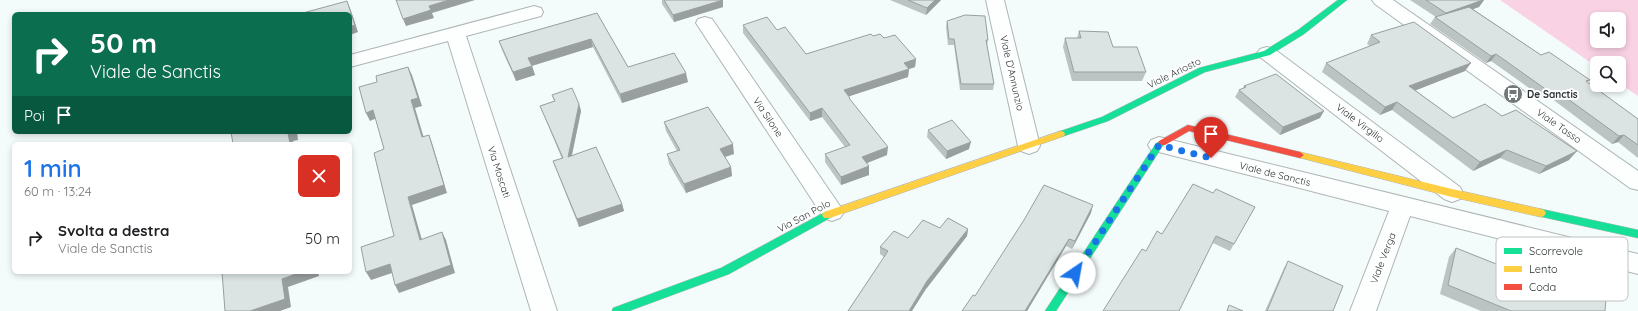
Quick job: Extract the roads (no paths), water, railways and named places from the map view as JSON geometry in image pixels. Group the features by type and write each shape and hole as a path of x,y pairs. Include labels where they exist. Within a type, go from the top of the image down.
{"street":[{"name":"Viale D'Annunzio","path":"995,0 1030,146"},
{"name":"Viale Ariosto","path":"1030,146 1105,119 1202,70 1267,53 1301,32 1343,0"},
{"name":"Viale Tasso","path":"1382,0 1638,182"},
{"path":"352,61 534,12"},
{"name":"Via Silone","path":"705,23 832,212"},
{"name":"Via Moscati","path":"455,33 544,311"},
{"name":"Viale Virgilio","path":"1267,53 1452,193"},
{"path":"1050,311 1159,145 1188,128 1452,193 1638,234"},
{"name":"Viale de Sanctis","path":"1159,145 1530,237"},
{"name":"Via San Polo","path":"617,311 725,271 832,212 1030,146"},
{"name":"Viale Verga","path":"1363,311 1403,205"},
{"name":"Viale de Sanctis","path":"1628,261 1638,264"}],"place":[{"name":"De Sanctis","path":"1513,94"}]}
